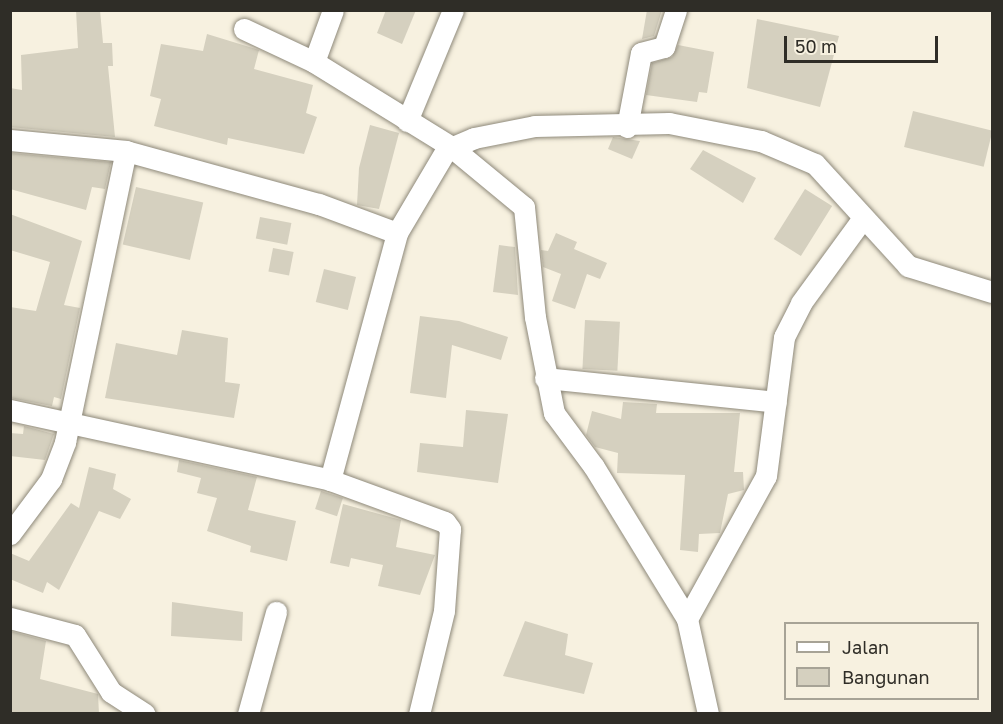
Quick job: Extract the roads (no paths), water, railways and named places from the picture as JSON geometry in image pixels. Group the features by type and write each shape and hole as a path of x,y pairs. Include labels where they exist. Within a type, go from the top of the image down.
{"street":[{"path":"314,62 333,10"},
{"path":"407,121 453,10"},
{"path":"627,126 640,53 668,42 676,10"},
{"path":"244,29 314,62 407,121 441,157 524,207 545,378 556,418 594,467 687,619 708,714"},
{"path":"330,480 397,232 441,157 535,126 686,125 761,141 815,164 908,266 993,292"},
{"path":"10,140 126,151 319,204 397,232"},
{"path":"10,534 51,479 69,420 126,151"},
{"path":"687,619 763,487 784,337 801,303 864,218"},
{"path":"545,378 776,402"},
{"path":"10,410 69,420 330,480 438,517 450,529 444,611 419,714"},
{"path":"248,714 276,612"},
{"path":"10,618 75,635 111,692 145,714"}]}
